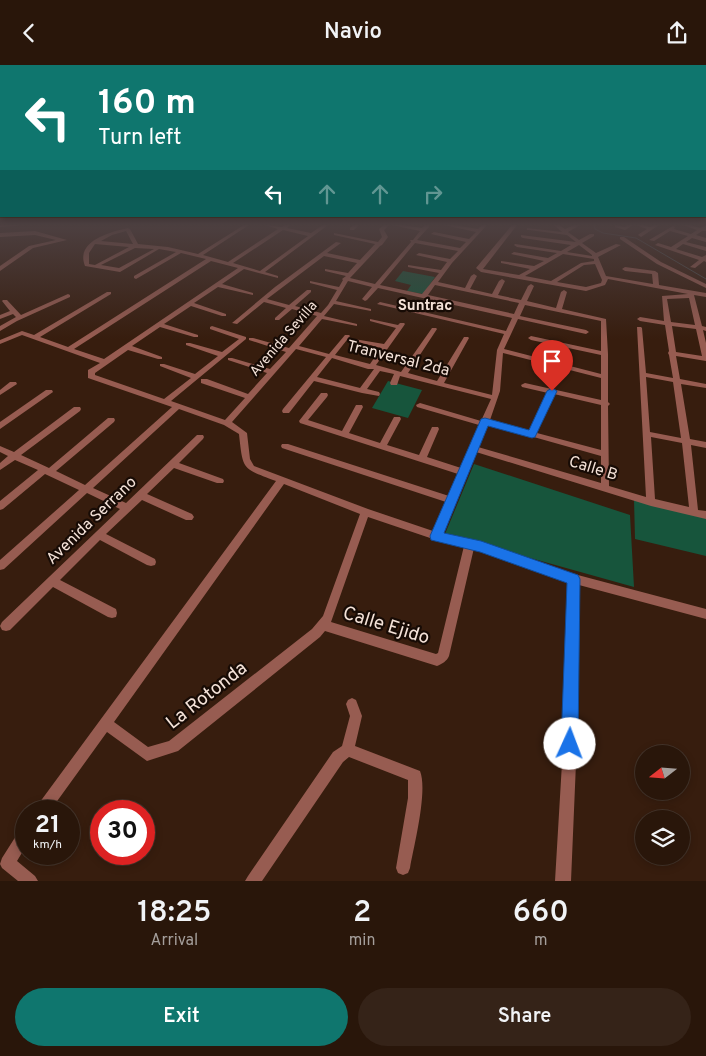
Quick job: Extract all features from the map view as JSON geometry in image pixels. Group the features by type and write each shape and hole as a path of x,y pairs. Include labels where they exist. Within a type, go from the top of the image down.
{"street":[{"path":"87,263 94,267 123,269 133,263"},
{"path":"94,267 102,263"},
{"path":"136,277 160,263"},
{"path":"68,350 204,263"},
{"path":"225,263 276,277"},
{"path":"260,273 274,263"},
{"path":"235,323 311,263"},
{"name":"Avenida Sevilla","path":"227,423 333,302 338,289 360,263"},
{"path":"365,299 394,263"},
{"path":"424,296 448,263"},
{"path":"483,263 479,268 484,271 590,289 607,279 691,295"},
{"path":"509,263 535,268"},
{"path":"520,277 544,263"},
{"path":"552,282 585,263"},
{"path":"598,263 607,279"},
{"path":"658,263 706,286"},
{"path":"693,267 698,263"},
{"path":"410,266 442,272"},
{"path":"242,268 91,372 92,376 227,423 243,433 246,459 251,468 282,480 365,512 436,536 470,543 574,579 706,613"},
{"path":"625,269 655,273 656,287"},
{"path":"327,270 375,286 586,332"},
{"path":"467,290 474,276"},
{"path":"494,296 502,281"},
{"path":"312,282 338,289"},
{"path":"434,283 604,320 605,488"},
{"path":"217,285 251,294"},
{"path":"436,536 495,398 500,379 500,351 506,333 531,286"},
{"path":"277,319 310,291"},
{"path":"559,309 564,292"},
{"path":"35,337 109,293"},
{"path":"671,353 706,358 702,329 691,295"},
{"path":"694,512 686,441 675,380 669,323 664,297 706,295"},
{"path":"0,329 21,317 68,297"},
{"path":"263,300 355,325"},
{"path":"5,301 21,317"},
{"path":"333,302 369,310"},
{"path":"190,304 224,315"},
{"path":"380,304 506,333"},
{"path":"0,317 14,312"},
{"path":"640,319 702,329"},
{"path":"362,391 386,347 401,325 372,320"},
{"path":"159,325 196,336"},
{"path":"165,402 196,377 226,357 244,338 212,328"},
{"path":"639,328 651,502"},
{"path":"394,383 434,329"},
{"path":"0,343 8,337 22,333 105,362"},
{"path":"0,335 8,337"},
{"path":"286,411 347,336"},
{"path":"439,384 466,337"},
{"path":"530,338 605,354"},
{"name":"Tranversal 2da","path":"251,339 331,356 495,398"},
{"path":"356,340 386,347"},
{"path":"188,344 272,372"},
{"path":"127,347 196,377"},
{"path":"500,351 604,377"},
{"path":"642,374 706,386"},
{"path":"312,378 376,394"},
{"path":"204,381 250,397"},
{"path":"0,393 14,383"},
{"path":"525,385 606,404"},
{"path":"532,434 552,391"},
{"path":"0,426 49,392"},
{"path":"324,395 303,421 462,472"},
{"path":"420,405 604,454"},
{"path":"0,566 177,407"},
{"path":"344,434 359,407"},
{"path":"0,467 77,409"},
{"path":"168,415 179,412 201,418 208,417"},
{"path":"382,446 397,419"},
{"path":"0,506 111,420"},
{"path":"422,459 435,429"},
{"path":"647,433 706,445"},
{"name":"Avenida Serrano","path":"6,626 200,437"},
{"path":"285,446 450,500"},
{"name":"Calle B","path":"473,448 651,502 706,515"},
{"path":"0,449 127,508"},
{"path":"172,464 220,481"},
{"path":"50,800 282,480"},
{"path":"140,495 189,517"},
{"path":"323,625 365,512"},
{"path":"99,535 151,562"},
{"name":"Calle Ejido","path":"323,625 436,659 443,656 470,543"},
{"path":"563,881 569,763 574,579"},
{"path":"52,581 112,613"},
{"name":"La Rotonda","path":"106,724 147,753 173,746 316,633 323,625"},
{"path":"253,881 338,757 348,750 356,716 352,704"},
{"path":"348,750 415,776 415,798 402,868"},
{"path":"15,847 6,859 30,881"}],"green space":[{"path":"403,271 435,277 423,294 407,291 411,285 395,281"},
{"path":"388,381 422,390 408,418 372,408"},
{"path":"474,464 630,515 634,587 445,534"},
{"path":"634,499 706,515 706,556 635,539"}],"waterway":[{"path":"679,263 706,279"}],"district":[{"name":"Suntrac","path":"425,306"}],"route":[{"path":"552,391 532,434 485,421 436,536 481,546 574,579 570,744"}]}
